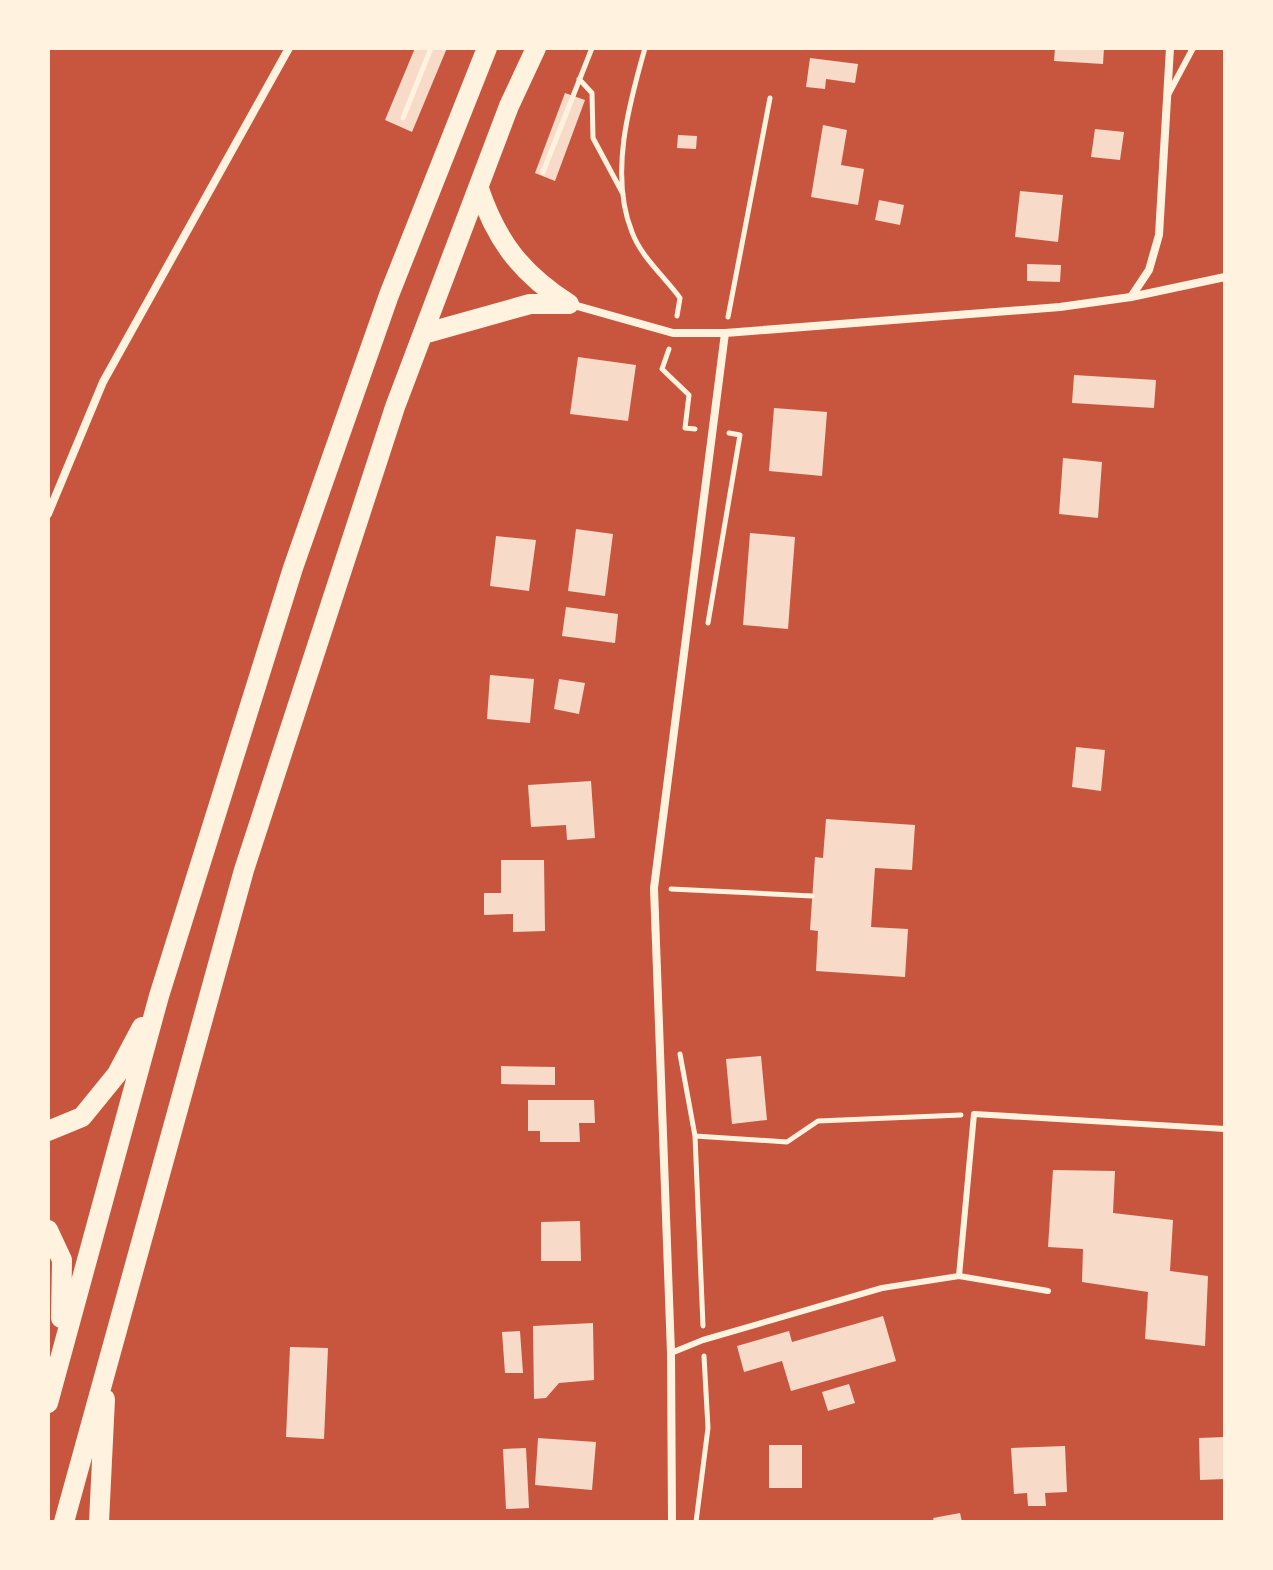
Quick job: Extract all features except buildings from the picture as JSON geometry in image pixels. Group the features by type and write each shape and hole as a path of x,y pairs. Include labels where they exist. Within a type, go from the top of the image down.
{"highway":[{"path":"48,1403 159,996 293,568 389,295 487,48"},
{"path":"64,1522 244,870 395,407 536,48"},
{"path":"479,189 492,227 515,259 540,286 569,304"},
{"path":"423,334 530,304 569,304"},
{"path":"48,1131 82,1117 117,1074 159,996"},
{"path":"48,1230 62,1260 63,1295 55,1378"},
{"path":"99,1522 107,1359"}],"street":[{"path":"48,514 103,382 289,48"},
{"path":"1131,297 1149,270 1159,235 1170,48"},
{"path":"569,304 673,333 725,333 1060,307 1131,297 1225,277"},
{"path":"672,1522 671,1353 654,888 725,333"}],"lane":[{"path":"1167,96 1193,48"},
{"path":"959,1276 974,1114 1225,1129"},
{"path":"671,1353 703,1340 882,1288 959,1276 1048,1291"}],"path":[{"path":"403,118 431,48"},
{"path":"543,172 592,48"},
{"path":"645,48 625,133 624,195 632,235 680,298 673,333"},
{"path":"579,79 592,93 593,138 624,195"},
{"path":"725,333 770,98"},
{"path":"654,888 812,896"},
{"path":"678,1043 695,1136 708,1428 696,1522"},
{"path":"695,1136 787,1142 818,1121 974,1114"}]}
